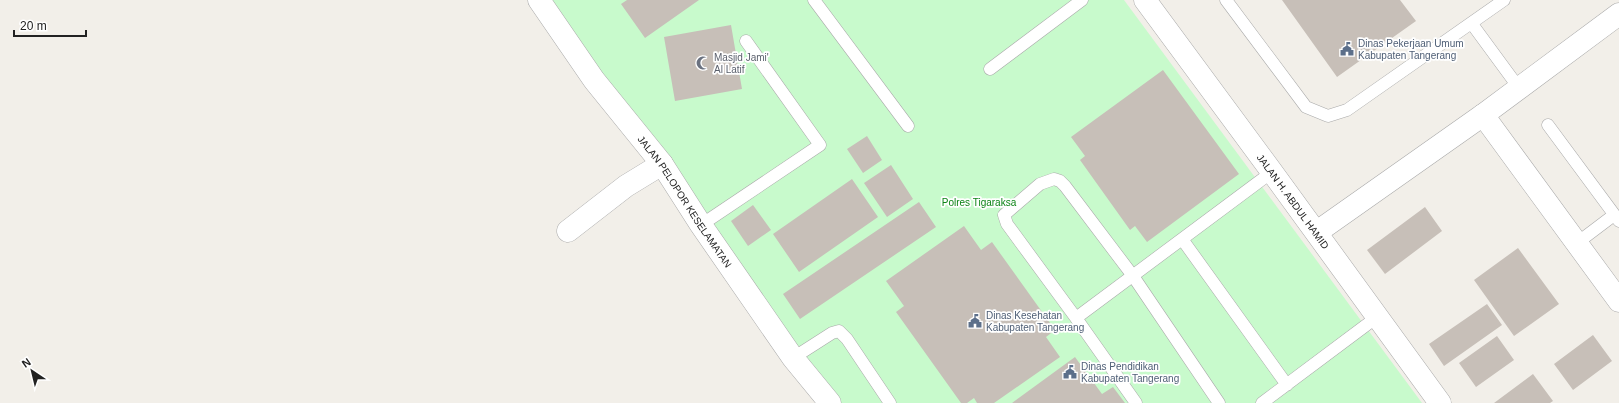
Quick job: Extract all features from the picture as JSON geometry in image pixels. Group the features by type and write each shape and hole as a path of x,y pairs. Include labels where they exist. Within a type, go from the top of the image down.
{"street":[{"name":"JALAN PELOPOR KESELAMATAN","path":"539,0 594,80 662,164 793,358 830,403"},
{"name":"JALAN H. ABDUL HAMID","path":"1145,0 1317,232 1440,403"},
{"path":"1317,232 1483,115 1619,14"},
{"path":"1483,115 1619,301"},
{"path":"568,231 626,186 662,164"}],"lane":[{"path":"814,0 908,126"},
{"path":"990,69 1082,0"},
{"path":"1226,0 1306,107 1328,116 1347,110 1472,24 1504,0"},
{"path":"1472,24 1519,88"},
{"path":"702,225 820,145 746,41"},
{"path":"1548,124 1617,218 1577,243"},
{"path":"1076,318 1272,172"},
{"path":"1136,403 1007,224 1004,215 1040,184 1054,179 1060,181 1133,276 1219,403"},
{"path":"1182,239 1287,385"},
{"path":"1262,403 1377,317"},
{"path":"793,358 832,333 839,331 847,338 890,403"}],"green space":[{"name":"Polres Tigaraksa","path":"537,0 1124,0 1422,403 831,403"}],"building":[{"path":"627,0 699,0 645,38 621,4"},
{"name":"Dinas Pekerjaan Umum Kabupaten Tangerang","path":"1282,0 1400,0 1416,21 1337,77"},
{"name":"Masjid Jami' Al Latif","path":"731,25 742,89 675,101 664,37"},
{"path":"1163,70 1239,174 1147,242 1135,226 1130,230 1080,160 1085,156 1071,137"},
{"path":"867,136 882,160 863,173 847,149"},
{"path":"891,165 913,199 887,217 864,183"},
{"path":"852,179 878,217 799,272 773,234"},
{"path":"919,202 936,227 800,319 783,294"},
{"path":"753,205 771,230 748,246 731,221"},
{"path":"1425,207 1442,231 1385,274 1367,250"},
{"name":"Dinas Kesehatan Kabupaten Tangerang","path":"964,226 981,250 992,242 1055,330 1046,337 1060,357 994,403 977,403 974,398 967,403 961,403 896,312 904,306 886,281"},
{"path":"1518,248 1559,304 1514,336 1474,280"},
{"path":"1487,304 1502,325 1444,366 1429,344"},
{"path":"1593,335 1612,361 1573,390 1554,364"},
{"path":"1497,336 1514,360 1476,387 1459,363"},
{"name":"Dinas Pendidikan Kabupaten Tangerang","path":"1075,357 1102,394 1113,387 1125,403 1012,403"},
{"path":"1533,374 1553,401 1550,403 1494,403"}],"place":[{"name":"Dinas Pekerjaan Umum Kabupaten Tangerang","path":"1347,49"},
{"name":"Masjid Jami' Al Latif","path":"703,63"},
{"name":"Dinas Kesehatan Kabupaten Tangerang","path":"975,321"},
{"name":"Dinas Pendidikan Kabupaten Tangerang","path":"1070,372"}]}
